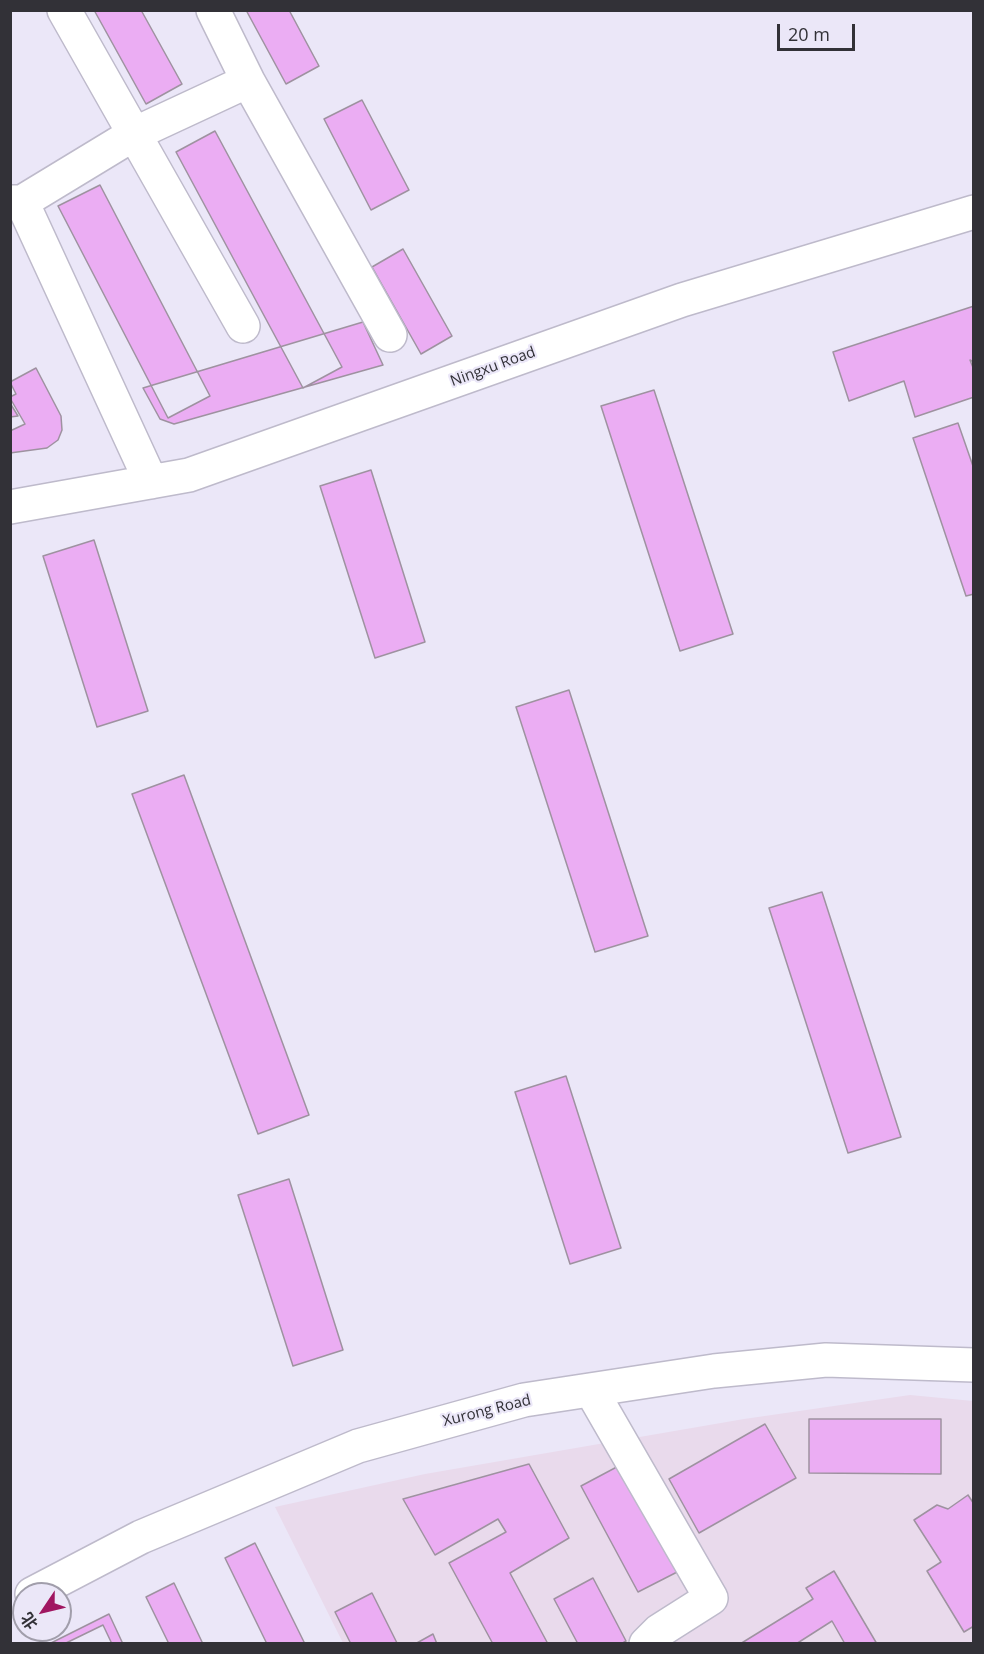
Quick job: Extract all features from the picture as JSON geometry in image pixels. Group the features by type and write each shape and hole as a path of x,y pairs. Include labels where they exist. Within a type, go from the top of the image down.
{"street":[{"path":"64,10 243,326"},
{"path":"213,10 248,81 390,335"},
{"path":"151,482 16,202 134,134 248,81"},
{"name":"Ningxu Road","path":"10,507 189,475 682,300 974,212"},
{"name":"Xurong Road","path":"55,1582 141,1537 358,1446 524,1400 714,1371 826,1360 974,1365"},
{"path":"591,1390 711,1598 659,1631 649,1643"}],"shaded area":[{"path":"910,1395 973,1401 973,1643 343,1643 275,1507 425,1474 744,1419"}],"building":[{"path":"94,10 141,10 182,84 146,104"},
{"path":"246,10 289,10 319,66 286,84"},
{"path":"362,100 409,190 371,210 324,119"},
{"path":"215,131 342,367 303,388 176,152"},
{"path":"100,185 210,396 168,418 58,206"},
{"path":"403,249 452,336 421,354 372,267"},
{"path":"974,306 974,362 970,360 974,370 974,397 915,417 904,381 849,401 833,352"},
{"path":"363,322 383,365 174,424 160,419 143,388"},
{"path":"36,368 61,416 62,430 58,440 47,448 10,453 10,417 18,416 10,403 10,397 16,394 10,382"},
{"path":"654,390 733,634 680,651 601,406"},
{"path":"10,398 25,424 10,431"},
{"path":"958,423 974,469 974,594 966,596 913,438"},
{"path":"371,470 425,642 375,658 320,486"},
{"path":"94,540 148,711 97,727 43,556"},
{"path":"569,690 648,936 595,952 516,707"},
{"path":"184,775 309,1115 258,1134 132,794"},
{"path":"822,892 901,1137 848,1153 769,908"},
{"path":"566,1076 621,1248 570,1264 515,1092"},
{"path":"289,1179 343,1350 293,1366 238,1195"},
{"path":"809,1419 941,1419 941,1474 809,1473"},
{"path":"765,1424 796,1478 699,1533 669,1479"},
{"path":"628,1461 685,1568 638,1592 581,1486"},
{"path":"529,1464 569,1538 510,1573 548,1644 493,1644 449,1563 506,1532 498,1519 435,1555 403,1499"},
{"path":"968,1495 974,1504 974,1626 964,1632 927,1571 941,1562 914,1520 937,1505 948,1509"},
{"path":"255,1543 305,1644 267,1644 225,1558"},
{"path":"834,1571 877,1644 845,1644 832,1621 796,1644 740,1644 813,1599 806,1588"},
{"path":"593,1578 626,1641 621,1644 578,1644 554,1599"},
{"path":"174,1583 203,1644 169,1644 146,1597"},
{"path":"372,1593 397,1643 351,1644 335,1612"},
{"path":"109,1614 123,1644 49,1644 72,1642 72,1632"},
{"path":"103,1625 112,1644 64,1644"},
{"path":"433,1634 437,1644 415,1644"}]}
